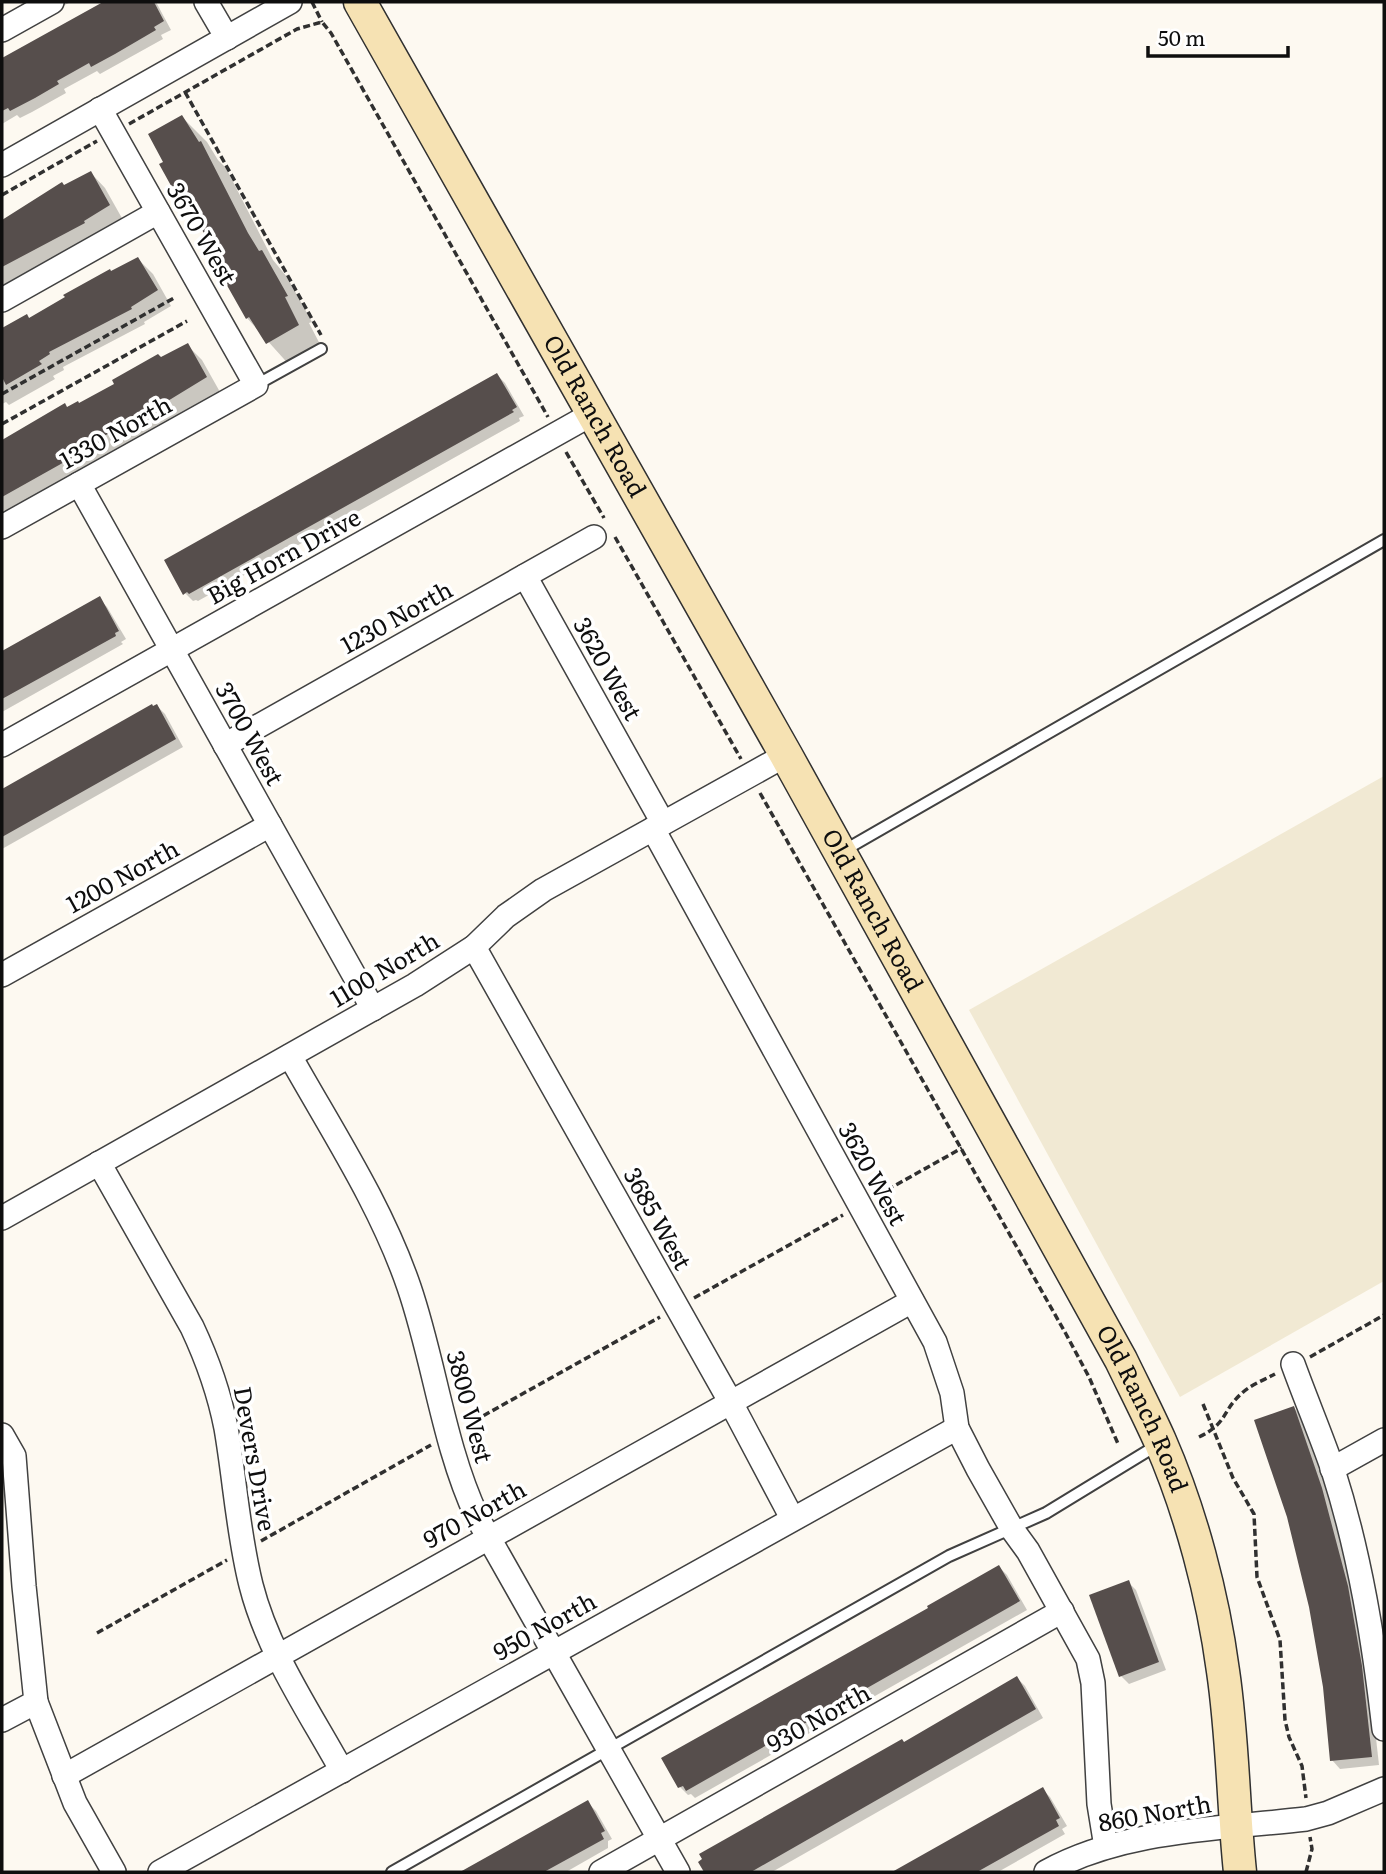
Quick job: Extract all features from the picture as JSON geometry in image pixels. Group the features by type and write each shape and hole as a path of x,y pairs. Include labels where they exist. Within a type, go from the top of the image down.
{"street":[{"path":"2,30 52,2"},
{"path":"206,2 227,38"},
{"path":"2,164 290,2"},
{"name":"Old Ranch Road","path":"360,2 786,755 1121,1360 1161,1443 1189,1523 1213,1613 1234,1767 1240,1872"},
{"name":"3670 West","path":"100,109 256,385"},
{"path":"2,300 158,212"},
{"name":"1330 North","path":"2,527 256,385"},
{"name":"Big Horn Drive","path":"2,746 592,414"},
{"name":"3700 West","path":"79,484 373,1009"},
{"name":"1230 North","path":"225,745 605,532"},
{"name":"3620 West","path":"525,576 935,1342 952,1393 957,1428 1012,1529 1028,1551 1083,1647 1091,1671 1099,1804 1105,1847"},
{"name":"1100 North","path":"2,1218 424,979 474,947 522,904 786,755"},
{"name":"1200 North","path":"2,975 270,825"},
{"name":"3685 West","path":"474,947 730,1401 792,1518"},
{"name":"3800 West","path":"290,1056 368,1195 400,1261 419,1321 457,1471 477,1517 678,1872"},
{"name":"Devers Drive","path":"99,1163 192,1327 213,1377 226,1427 251,1586 260,1614 278,1656 342,1771"},
{"name":"970 North","path":"64,1776 912,1301"},
{"path":"1293,1365 1332,1469 1363,1589 1384,1729"},
{"name":"950 North","path":"160,1872 957,1428"},
{"path":"2,1435 14,1456 13,1589 36,1702 75,1803 114,1872"},
{"path":"1332,1469 1384,1440"},
{"name":"930 North","path":"601,1872 1062,1611"},
{"path":"2,1720 36,1702"},
{"name":"860 North","path":"1046,1872 1105,1847 1147,1837 1308,1818 1328,1813 1384,1789"}],"lane":[{"path":"256,385 322,344"},
{"path":"840,853 1384,540"},
{"path":"392,1872 942,1560 1046,1513 1161,1443"}],"path":[{"path":"312,2 545,410"},
{"path":"123,127 297,29 322,22"},
{"path":"186,92 322,344"},
{"path":"2,195 103,138"},
{"path":"2,394 174,298"},
{"path":"2,424 187,321"},
{"path":"572,463 605,532 750,775 1066,1334 1089,1377 1119,1446"},
{"path":"875,1197 962,1148"},
{"path":"695,1298 845,1214"},
{"path":"1199,1437 1222,1422 1240,1394 1325,1351 1384,1315"},
{"path":"464,1427 659,1318"},
{"path":"1203,1404 1233,1478 1254,1514 1257,1577 1280,1640 1285,1720 1289,1737 1302,1766 1306,1801"},
{"path":"269,1536 431,1446"},
{"path":"97,1633 219,1564"},
{"path":"1306,1872 1312,1849 1311,1839"}],"shaded area":[{"path":"1384,776 1384,1281 1180,1397 969,1010"}],"building":[{"path":"103,2 154,2 164,21 154,27 156,30 115,54 91,67 89,63 57,81 59,84 35,98 10,111 8,108 2,111 2,58"},
{"path":"182,115 199,142 201,141 248,233 259,251 262,250 288,296 285,297 299,325 266,344 249,317 246,319 220,273 224,271 200,226 189,208 185,211 159,164 163,162 148,134"},
{"path":"91,171 110,205 84,221 85,223 2,267 2,220 62,182 64,185"},
{"path":"138,257 158,290 131,307 132,309 49,352 50,354 39,361 42,364 6,385 2,377 2,328 27,314 29,318 65,297 63,295"},
{"path":"188,343 207,377 2,497 2,440 65,403 67,407 78,401 79,403 114,384 112,380 158,354 161,357"},
{"path":"497,373 517,407 512,410 514,412 183,595 164,560"},
{"path":"100,596 119,631 115,633 116,636 2,699 2,651"},
{"path":"152,704 157,704 176,739 2,837 2,789"},
{"path":"1294,1406 1322,1488 1348,1586 1362,1666 1372,1757 1330,1761 1323,1687 1309,1607 1287,1517 1254,1420"},
{"path":"999,1565 1020,1601 686,1791 683,1786 678,1788 661,1758 928,1608 927,1606"},
{"path":"1129,1580 1159,1662 1119,1677 1089,1595"},
{"path":"1017,1676 1036,1709 751,1872 704,1872 698,1862 702,1859 699,1854 902,1739 904,1742"},
{"path":"1043,1787 1060,1818 1056,1820 1059,1826 977,1872 892,1872"},
{"path":"588,1800 605,1831 601,1833 604,1839 544,1872 460,1872"}]}
